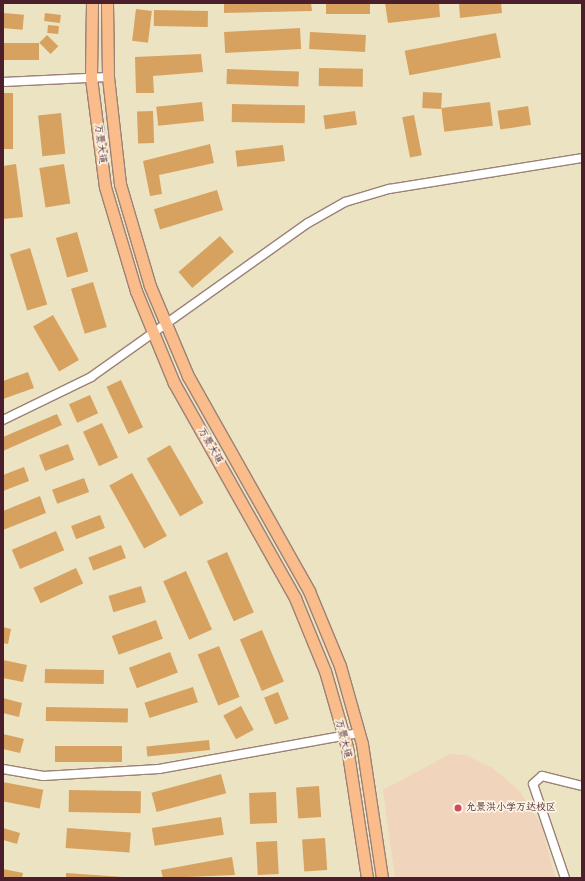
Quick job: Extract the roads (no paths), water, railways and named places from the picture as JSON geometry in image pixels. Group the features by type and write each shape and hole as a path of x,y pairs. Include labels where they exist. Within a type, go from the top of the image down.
{"main road":[{"name":"万景大道","path":"92,3 92,78 105,187 136,291 174,383 294,598 325,671 344,738 367,878"},
{"name":"万景大道","path":"107,3 108,77 120,184 150,286 188,376 308,591 340,666 359,733 382,878"}],"street":[{"path":"3,82 108,77"},
{"path":"3,420 75,386 153,333 313,219 356,197 394,188 582,158"},
{"path":"3,769 43,776 160,769 344,738 359,733"},
{"path":"565,878 533,784 542,776 582,786"}],"place":[{"name":"允景洪小学万达校区","path":"458,808"}]}
